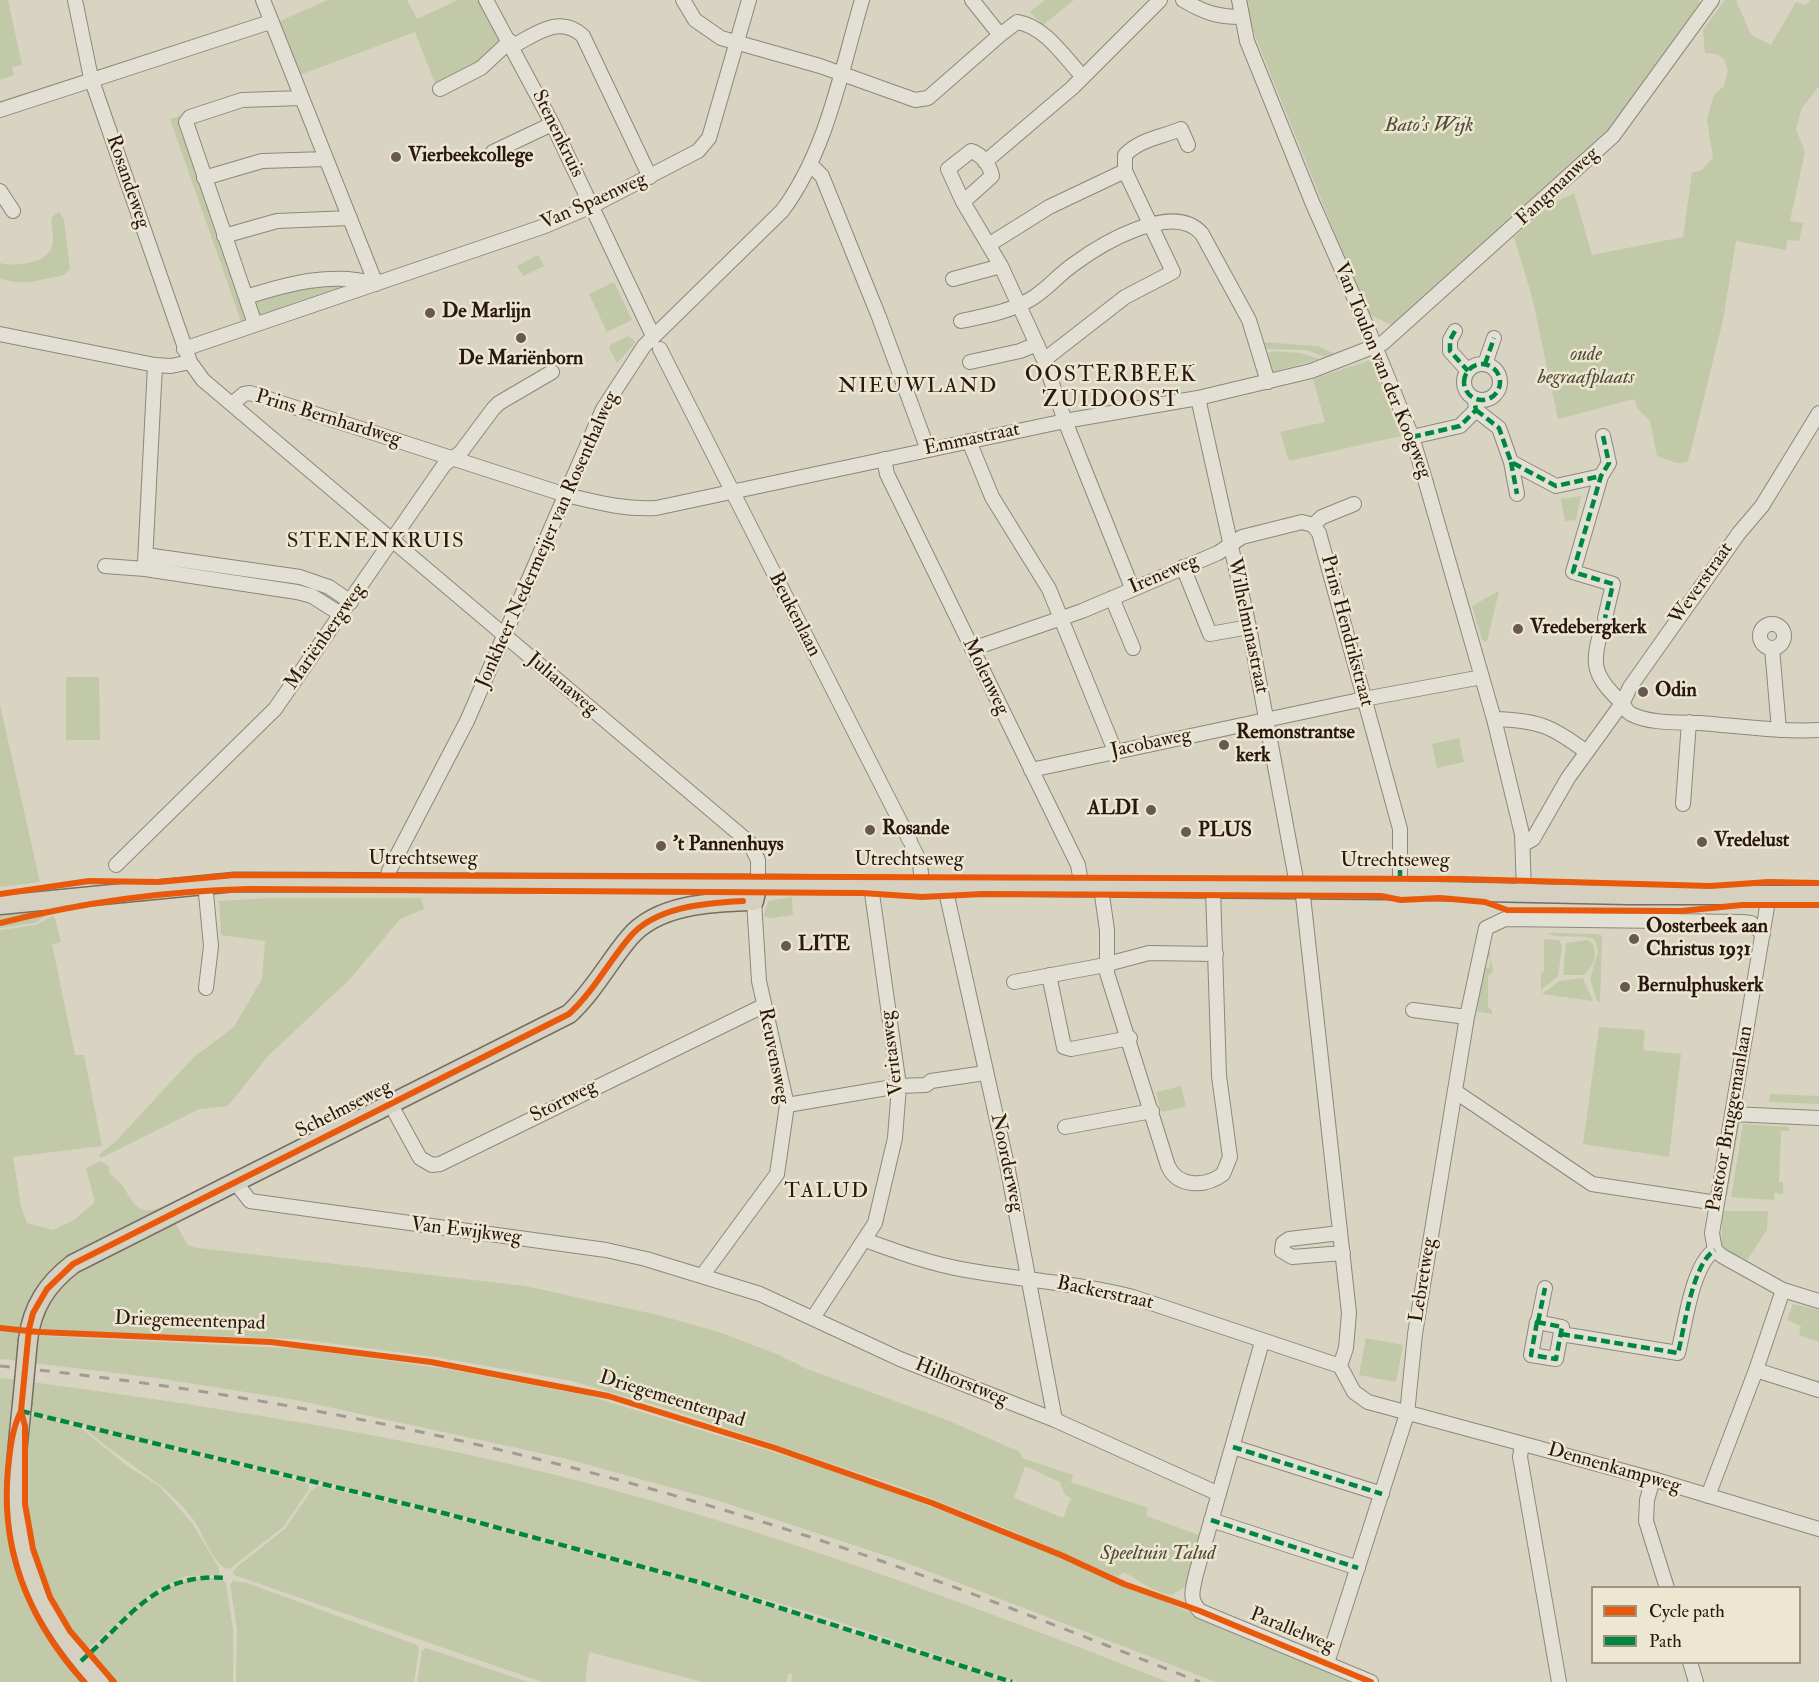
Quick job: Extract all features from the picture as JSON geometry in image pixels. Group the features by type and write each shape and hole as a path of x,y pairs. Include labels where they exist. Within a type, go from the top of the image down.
{"main road":[{"name":"Utrechtseweg","path":"0,905 205,883 386,883 756,892 871,886 922,886 1819,895"},
{"name":"Schelmseweg","path":"100,1682 61,1635 42,1604 25,1559 15,1495 28,1340 38,1303 59,1275 73,1264 569,1014 582,1002 630,937 646,921 666,912 756,892"},
{"name":"Utrechtseweg","path":"0,911 44,901"}],"street":[{"name":"Rosandeweg","path":"75,0 91,78 187,356"},
{"path":"263,0 376,284"},
{"name":"Stenenkruis","path":"486,0 512,43 657,343"},
{"path":"683,0 695,20 707,30 915,100 928,98 1017,22 1029,24 1040,31 1083,77"},
{"name":"Van Spaenweg","path":"187,356 255,324 499,243 592,206 698,151 709,138 749,0"},
{"name":"Jonkheer Nedermeijer van Rosenthalweg","path":"386,883 389,871 467,721 603,409 635,357 657,343 782,211 799,189 811,165 862,0"},
{"path":"972,0 1000,35"},
{"path":"985,162 1083,77 1160,0"},
{"path":"1183,0 1206,14 1240,17"},
{"name":"Van Toulon van der Koogweg","path":"1239,0 1240,17 1270,100 1412,437 1494,719 1524,844 1524,892"},
{"name":"Fangmanweg","path":"1375,346 1383,343 1482,256 1613,136 1712,0"},
{"path":"0,110 91,78 270,22"},
{"path":"440,89 482,68 512,43 561,24 576,29 583,36 650,177"},
{"path":"255,324 187,127 190,117 242,100 302,98"},
{"path":"493,152 552,124"},
{"path":"1044,360 1125,297 1173,272 1125,171 1125,155 1159,135 1181,129 1188,145"},
{"path":"963,202 992,176 985,162 977,153 971,151 948,169 963,202 990,244 1037,344 1065,421 1132,588"},
{"path":"204,178 262,161 326,159"},
{"path":"811,165 822,176 827,187 879,317 928,450"},
{"path":"990,244 1049,207 1125,171"},
{"path":"0,191 13,211"},
{"path":"224,236 277,221 350,218"},
{"path":"961,321 1002,312 1033,298 1096,249 1150,223 1186,222 1196,226 1202,234 1249,320 1268,382"},
{"path":"953,279 1001,266"},
{"name":"Van Spaenweg","path":"246,297 302,281 362,280 376,284"},
{"path":"1455,331 1450,340 1450,351 1468,371"},
{"path":"0,334 171,366 187,356"},
{"path":"1485,364 1494,338"},
{"name":"Beukenlaan","path":"657,343 920,862 922,886"},
{"path":"970,362 1020,351 1037,344"},
{"name":"Emmastraat","path":"566,495 618,508 656,508 1065,421 1198,398 1268,382 1331,364 1375,346"},
{"name":"Prins Bernhardweg","path":"187,356 203,380 232,404 244,394 250,393 566,495"},
{"path":"145,569 155,364"},
{"path":"1412,437 1460,426 1475,405 1487,400 1500,388 1499,375 1491,366 1485,364 1472,366 1468,371 1464,387 1475,405 1499,428 1511,462 1517,494"},
{"name":"Mariënbergweg","path":"116,865 275,709 453,457 460,452 498,403 552,372"},
{"name":"Wilhelminastraat","path":"1198,398 1249,627 1300,889 1349,1312 1346,1348 1340,1366"},
{"name":"Julianaweg","path":"232,404 750,843 758,860 756,892"},
{"name":"Weverstraat","path":"1524,844 1533,839 1585,752 1623,702 1630,687 1732,542 1762,506 1819,413"},
{"path":"1603,436 1609,463 1601,476 1573,572 1613,584 1595,650 1596,666 1604,685 1623,702 1627,711 1640,717 1779,730 1819,730"},
{"path":"969,441 992,497 1049,589 1115,751"},
{"name":"Molenweg","path":"884,459 887,474 1077,865 1091,888 1107,930 1106,964 1115,1000 1130,1038 1172,1173 1180,1180 1200,1184 1223,1174 1230,1157 1219,1076 1216,954"},
{"path":"1511,462 1556,486 1601,476"},
{"name":"Ireneweg","path":"972,649 1062,619 1183,567 1251,534 1302,522 1313,525 1322,517 1354,504"},
{"name":"Prins Hendrikstraat","path":"1313,525 1319,533 1400,829 1400,879"},
{"path":"146,555 300,577 329,587 351,602"},
{"path":"105,566 145,569 297,592 318,599 342,615"},
{"path":"1183,567 1210,634 1249,627"},
{"path":"1112,598 1133,648"},
{"path":"1772,648 1779,730"},
{"name":"Jacobaweg","path":"1031,770 1364,699 1482,677"},
{"path":"1494,719 1541,724 1558,730 1585,752"},
{"path":"1683,804 1689,722"},
{"path":"205,883 211,946 206,988"},
{"name":"Veritasweg","path":"813,1318 865,1240 880,1209 895,1138 899,1086 871,886"},
{"name":"Noorderweg","path":"945,887 1007,1165 1055,1420"},
{"path":"1014,982 1149,953 1216,954 1213,889"},
{"name":"Reuvensweg","path":"702,1276 777,1174 787,1105 763,1006 756,959 756,892"},
{"name":"Pastoor Bruggemanlaan","path":"1715,1250 1712,1233 1769,895"},
{"name":"Lebretweg","path":"1327,1664 1407,1414 1415,1334 1467,1017 1486,928 1505,919 1742,922 1751,923 1763,934"},
{"path":"1049,975 1064,1047 1071,1049 1130,1038"},
{"name":"Stortweg","path":"391,1105 420,1158 432,1166 440,1164 763,1006"},
{"path":"1413,1010 1467,1017"},
{"path":"787,1105 899,1086 926,1085 932,1081 985,1073"},
{"path":"1456,1092 1592,1184 1717,1203"},
{"path":"1065,1127 1152,1111"},
{"path":"1732,1114 1819,1118"},
{"name":"Van Ewijkweg","path":"236,1183 250,1201 606,1250 702,1276"},
{"path":"1340,1233 1286,1240 1281,1246 1282,1251 1292,1257 1343,1253"},
{"name":"Backerstraat","path":"865,1240 913,1258 965,1270 1133,1297 1262,1342 1340,1366"},
{"path":"1561,1334 1678,1353 1699,1268 1707,1255 1715,1250 1749,1273 1783,1290 1819,1301"},
{"name":"Hilhorstweg","path":"702,1276 760,1294 900,1359 1055,1420 1219,1494"},
{"path":"1538,1322 1562,1327 1556,1359 1531,1354 1545,1288"},
{"path":"1708,1496 1756,1370 1783,1290"},
{"path":"1262,1342 1211,1520 1358,1568"},
{"name":"Dennenkampweg","path":"1340,1366 1354,1392 1368,1402 1653,1479 1819,1529"},
{"path":"1756,1370 1819,1390"},
{"path":"1522,1444 1520,1457 1559,1682"},
{"path":"1233,1448 1382,1494"},
{"path":"1653,1479 1647,1500 1646,1521 1667,1586"},
{"name":"Parallelweg","path":"1211,1520 1191,1595 1193,1604 1200,1611 1371,1682"},
{"path":"1691,1664 1696,1682"}],"green space":[{"path":"0,0 8,0 22,65 12,67 14,75 0,80"},
{"path":"328,0 407,0 417,19 458,0 481,0 505,41 480,65 436,86 415,32 297,76 275,23"},
{"path":"1045,0 1074,0 1043,25 1030,12"},
{"name":"Bato's Wijk","path":"1246,0 1699,0 1700,3 1617,126 1393,326 1367,313 1246,13"},
{"name":"oude begraafplaats","path":"1725,0 1736,0 1751,35 1771,45 1796,2 1805,5 1810,0 1819,0 1819,86 1802,108 1796,129 1805,152 1790,221 1803,223 1799,241 1787,240 1786,250 1736,241 1723,320 1690,454 1687,462 1676,463 1657,456 1650,421 1638,409 1634,399 1558,419 1532,297 1514,237 1550,205 1574,193 1592,255 1683,237 1692,173 1702,170 1713,158 1707,119 1714,95 1724,86 1728,70 1724,59 1716,54 1705,53 1703,30"},
{"path":"180,116 248,321 242,324 170,119"},
{"path":"59,212 64,220 70,269 61,276 29,282 0,279 0,263 13,265 29,263 44,257 49,252 53,243 52,217"},
{"path":"538,255 544,266 523,276 517,266"},
{"path":"353,282 354,286 258,319 252,300 285,287"},
{"path":"614,282 632,320 607,332 589,294"},
{"path":"628,336 636,342 617,363 609,348 611,344"},
{"path":"1260,342 1318,346 1335,354 1325,357 1307,350 1262,349"},
{"path":"1274,351 1300,353 1320,359 1272,372 1264,354"},
{"path":"1371,360 1401,436 1289,461 1280,432 1325,422 1313,379"},
{"path":"1581,496 1576,520 1565,521 1561,499"},
{"path":"155,562 314,584 335,598 333,602 155,564"},
{"path":"1499,591 1487,642 1482,640 1472,606"},
{"path":"66,677 99,677 100,740 66,740"},
{"path":"0,705 40,882 0,887"},
{"path":"1459,738 1464,762 1437,768 1432,744"},
{"path":"792,897 793,915 772,918 764,916 768,901"},
{"path":"272,898 421,898 424,909 400,919 350,979 268,1056 228,1106 199,1109 101,1158 99,1155 116,1141 194,1057 234,1027 262,979 265,941 221,935 219,901"},
{"path":"51,906 51,910 0,922 0,914"},
{"path":"50,913 35,923 0,928 0,925"},
{"path":"52,916 55,918 61,942 52,944 75,1055 84,1055 102,1146 13,1157 21,1207 27,1223 53,1230 74,1220 95,1202 86,1168 101,1161 109,1167 110,1174 138,1207 145,1210 166,1205 169,1211 55,1273 22,1361 0,1359 0,930 36,925"},
{"path":"1548,933 1602,936 1600,1002 1597,1001 1590,979 1598,952 1595,940"},
{"path":"1544,939 1559,940 1562,947 1558,976 1541,990 1541,972 1544,971"},
{"path":"1587,940 1593,944 1595,953 1590,968 1584,975 1563,975 1566,943"},
{"path":"1491,959 1493,972 1488,976 1488,1007 1492,1010 1492,1014 1478,1012 1476,1008 1483,967 1489,968"},
{"path":"1583,978 1593,1001 1542,994 1560,981"},
{"path":"1599,1027 1645,1030 1643,1050 1681,1054 1669,1157 1583,1144"},
{"path":"1181,1086 1186,1107 1161,1112 1156,1092"},
{"path":"1770,1094 1819,1096 1819,1104 1769,1102"},
{"path":"1736,1120 1740,1121 1727,1197 1722,1196"},
{"path":"1743,1124 1789,1127 1789,1131 1781,1131 1779,1182 1783,1182 1783,1194 1774,1193 1774,1200 1731,1197"},
{"path":"1722,1211 1768,1211 1767,1230 1744,1265 1722,1250"},
{"name":"Speeltuin Talud","path":"173,1219 188,1245 198,1248 525,1286 658,1315 719,1332 779,1355 807,1369 947,1420 1020,1452 1022,1458 1073,1475 1071,1482 1148,1508 1146,1516 1199,1535 1185,1587 1172,1595 1165,1594 1124,1572 1118,1577 996,1524 904,1488 675,1411 572,1381 435,1357 297,1339 38,1330 43,1303 62,1278","holes":["1025,1466 1060,1482 1065,1495 1071,1498 1063,1518 1014,1498"]},
{"path":"1793,1304 1819,1310 1819,1342 1799,1335 1801,1326 1787,1320"},
{"path":"44,1336 303,1349 447,1369 589,1396 848,1475 1021,1541 1355,1682 1216,1682 899,1560 713,1499 563,1458 296,1400 157,1378 33,1363 34,1338"},
{"path":"1366,1338 1403,1345 1396,1382 1359,1375"},
{"path":"0,1378 20,1380 10,1466 9,1504 13,1540 21,1575 35,1609 55,1645 82,1682 0,1682"},
{"path":"31,1382 295,1421 426,1446 556,1475 712,1519 865,1569 1168,1682 1018,1682 812,1613 702,1581 447,1512 35,1413 28,1408"},
{"path":"34,1416 81,1428 126,1465 160,1487 192,1523 219,1568 219,1575 186,1576 156,1590 87,1650 53,1596 34,1541 28,1512 26,1451 28,1418"},
{"path":"85,1428 309,1484 309,1489 283,1527 232,1567 226,1569 212,1553 195,1522 171,1495"},
{"path":"318,1486 447,1517 701,1585 1005,1682 791,1682 792,1674 788,1674 787,1682 703,1682 589,1652 585,1682 542,1682 234,1575 233,1572 239,1565 285,1529 311,1491"},
{"path":"202,1577 222,1579 226,1583 233,1629 233,1682 116,1682 92,1654 129,1617 155,1596 169,1587"},
{"path":"233,1581 247,1583 417,1645 419,1650 414,1682 236,1682 237,1629 230,1584"},
{"path":"38,1609 92,1682 87,1682 57,1647 35,1610"},
{"path":"426,1648 528,1682 417,1682 422,1651"}],"railway":[{"path":"0,1366 205,1392 307,1409 408,1429 609,1477 708,1505 857,1553 1005,1606 1200,1682"}],"marked path":[{"path":"1455,331 1450,340 1450,351 1468,371"},
{"path":"1485,364 1494,338"},
{"path":"1482,364 1495,369 1500,382 1495,395 1482,400 1469,395 1464,382 1469,369 1482,364"},
{"path":"1412,437 1460,426 1476,410 1475,405"},
{"path":"1476,410 1499,428 1511,462 1556,486 1601,476"},
{"path":"1603,436 1609,463 1601,476 1573,572 1613,584 1605,618"},
{"path":"1511,462 1517,494"},
{"path":"1400,862 1400,879"},
{"path":"1561,1334 1678,1353 1700,1268 1715,1250"},
{"path":"1538,1322 1545,1288"},
{"path":"1537,1322 1562,1327 1556,1359 1531,1355 1537,1322"},
{"path":"21,1411 447,1514 702,1583 1012,1682"},
{"path":"1233,1447 1382,1494"},
{"path":"1211,1520 1358,1568"},
{"path":"81,1661 130,1614 161,1590 180,1582 202,1578 227,1578"}],"cycle path":[{"path":"0,894 89,881 158,882 235,875 1461,879 1710,886 1769,882 1819,883"},
{"path":"0,923 123,899 185,892 248,889 862,893 922,897 983,894 1381,896 1401,900 1440,898 1485,902 1507,910 1681,911 1742,905 1819,905"},
{"path":"114,1682 70,1631 50,1597 33,1549 25,1504 25,1426 21,1411 29,1329 33,1313 47,1289 73,1264 569,1014 586,996 629,938 652,919 696,905 743,901"},
{"name":"Driegemeentenpad","path":"0,1328 39,1332 271,1342 431,1362 608,1396 775,1448 932,1503 1061,1555 1124,1584 1200,1611 1371,1682"},
{"path":"21,1411 13,1432 8,1469 7,1499 14,1557 34,1610 48,1635 84,1682"}],"place":[{"name":"Vierbeekcollege","path":"396,157"},
{"name":"De Marlijn","path":"430,313"},
{"name":"De Mariënborn","path":"521,338"},
{"name":"Vredebergkerk","path":"1518,629"},
{"name":"Odin","path":"1643,692"},
{"name":"Remonstrantse kerk","path":"1224,745"},
{"name":"ALDI","path":"1151,810"},
{"name":"Rosande","path":"870,830"},
{"name":"PLUS","path":"1186,832"},
{"name":"Vredelust","path":"1702,842"},
{"name":"'t Pannenhuys","path":"661,846"},
{"name":"Oosterbeek aan Christus 1931","path":"1634,939"},
{"name":"LITE","path":"786,946"},
{"name":"Bernulphuskerk","path":"1625,987"}],"district":[{"name":"NIEUWLAND","path":"918,387"},
{"name":"OOSTERBEEK ZUIDOOST","path":"1111,388"},
{"name":"STENENKRUIS","path":"376,542"},
{"name":"TALUD","path":"827,1192"}]}
